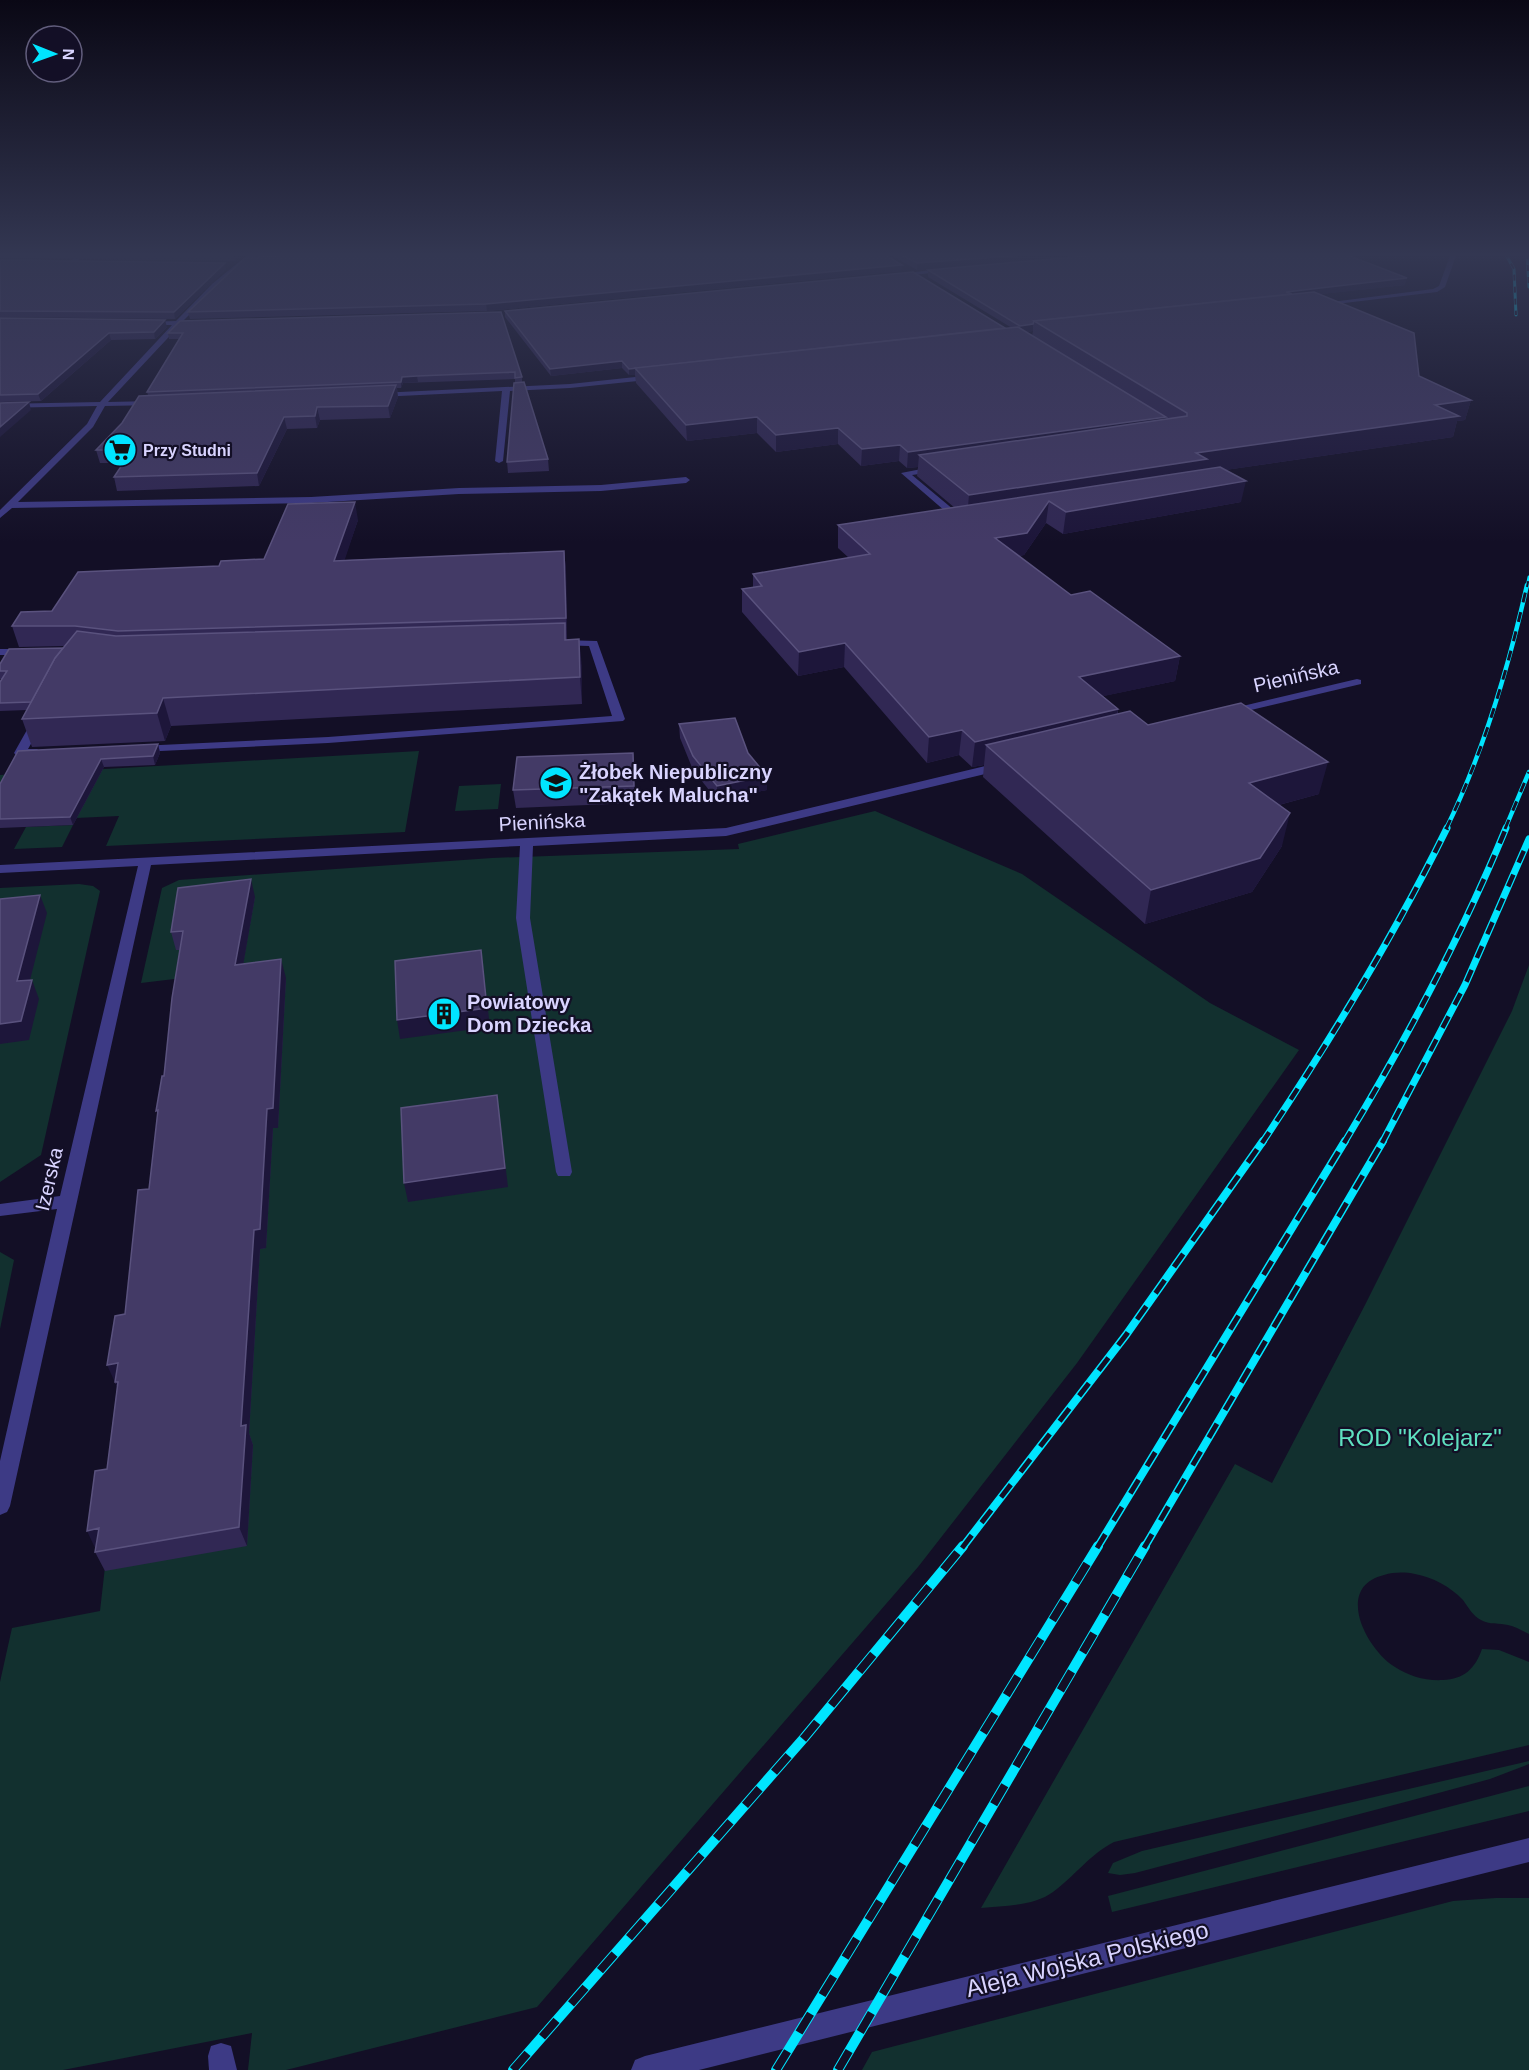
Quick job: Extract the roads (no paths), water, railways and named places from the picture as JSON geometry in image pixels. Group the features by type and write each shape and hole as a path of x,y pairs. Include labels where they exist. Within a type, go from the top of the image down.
{"street":[{"path":"0,515 90,425 99,405 152,350"},
{"path":"366,395 507,390 664,376"},
{"path":"499,461 507,390"},
{"path":"0,406 166,403"},
{"path":"950,467 905,473 964,523 976,521"},
{"path":"11,505 311,500 459,491 601,488 686,480"},
{"path":"127,750 350,738 619,719 593,643 546,644"},
{"path":"0,652 35,651"},
{"name":"Pienińska","path":"1219,714 1357,682"},
{"path":"41,714 20,753 44,753"},
{"name":"Pienińska","path":"0,869 726,832 1013,764"},
{"path":"527,843 523,918 564,1172"},
{"name":"Izerska","path":"0,1506 145,862"},
{"path":"0,1210 67,1201"},
{"name":"Aleja Wojska Polskiego","path":"645,2070 1529,1850"}],"railway":[{"path":"1527,587 1529,577"},
{"path":"1446,829 1460,800 1494,710 1527,585"},
{"path":"1505,829 1529,772"},
{"path":"1262,1143 1360,988 1447,828"},
{"path":"1344,1143 1431,988 1489,869 1506,828"},
{"path":"1382,1143 1465,985 1529,839"},
{"path":"962,1548 1126,1335 1263,1141"},
{"path":"1097,1548 1345,1141"},
{"path":"1144,1548 1383,1141"},
{"path":"513,2070 804,1738 963,1546"},
{"path":"776,2070 1098,1546"},
{"path":"838,2070 1145,1546"}],"place":[{"name":"Przy Studni","path":"120,450"},
{"name":"Żłobek Niepubliczny \"Zakątek Malucha\"","path":"556,783"},
{"name":"Powiatowy Dom Dziecka","path":"444,1014"}],"park label":[{"name":"ROD \"Kolejarz\"","path":"1420,1437"}]}
